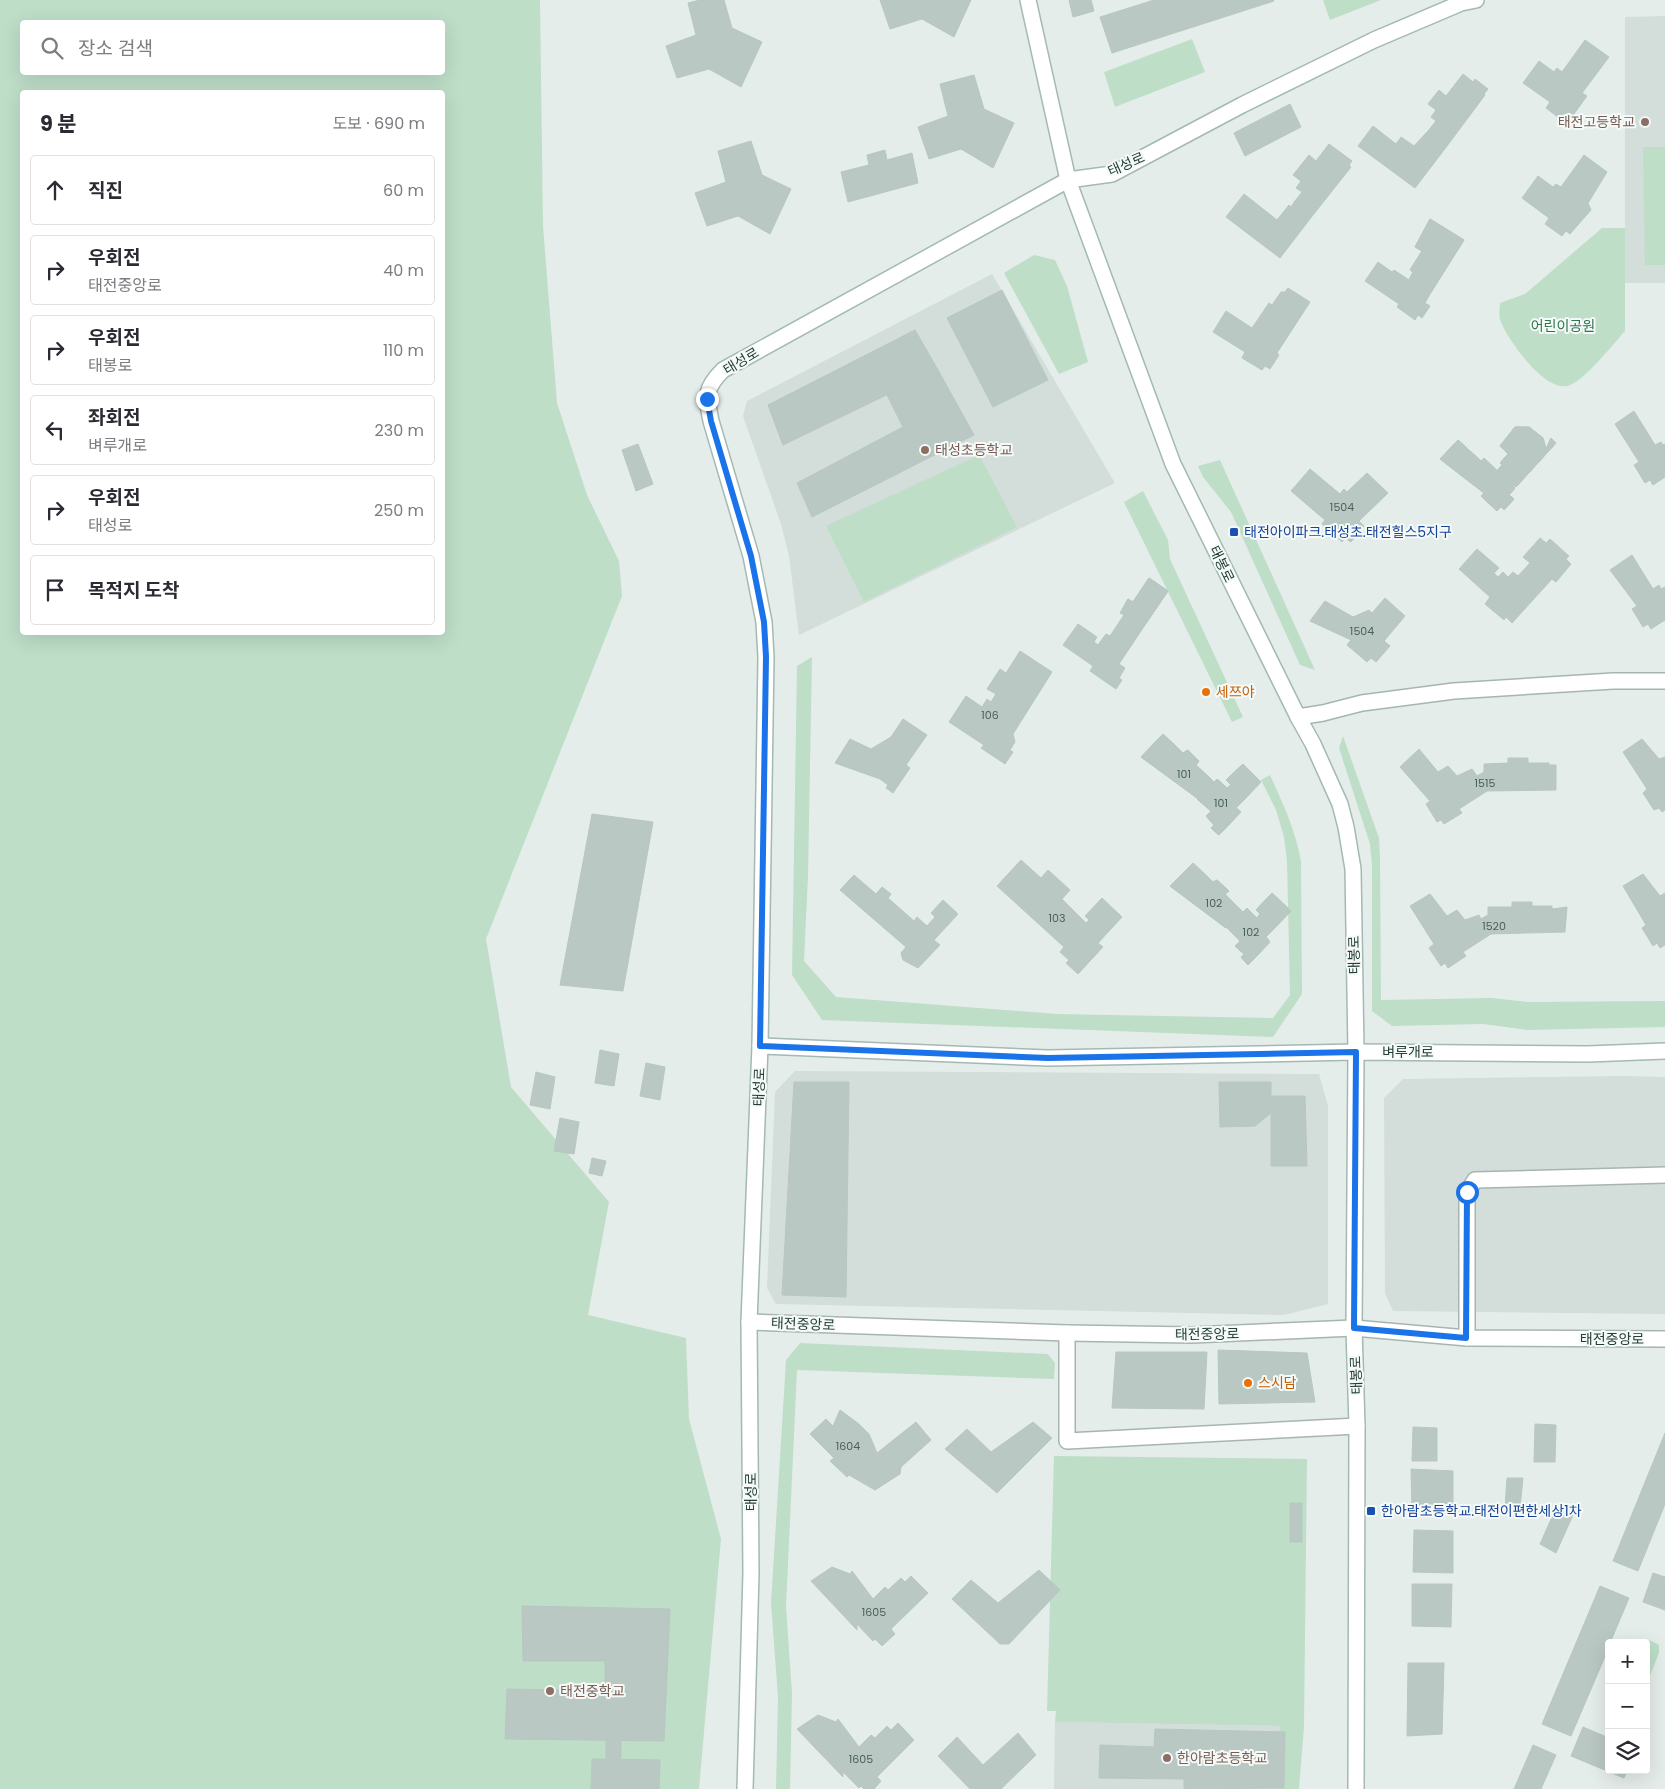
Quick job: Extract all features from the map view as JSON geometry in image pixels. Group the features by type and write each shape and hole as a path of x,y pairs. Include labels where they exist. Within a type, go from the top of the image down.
{"street":[{"name":"태봉로","path":"1028,0 1068,180 1173,464 1313,744 1340,804 1346,827 1353,869 1356,1052 1354,1328 1357,1426 1356,1789"},
{"name":"태성로","path":"745,1789 751,1573 749,1322 760,1046 766,657 764,622 751,556 711,421 707,399 712,382 723,370 1068,180 1112,174 1242,105 1374,40 1460,4 1476,0"},
{"path":"1298,717 1362,703 1454,691 1613,681 1665,681"},
{"name":"벼루개로","path":"760,1046 1048,1058 1356,1052 1588,1054 1665,1051"},
{"path":"1466,1338 1467,1192 1475,1180 1665,1175"},
{"name":"태전중앙로","path":"749,1322 1068,1333 1192,1335 1354,1328 1466,1338 1665,1339"},
{"path":"1068,1333 1066,1441 1357,1426"}],"shaded area":[{"name":"태전고등학교","path":"1665,16 1665,283 1625,283 1625,17"},
{"name":"태성초등학교","path":"992,274 1115,483 799,635 789,556 781,524 743,416 747,401"},
{"path":"795,1071 1319,1074 1328,1106 1328,1304 1284,1315 776,1304 767,1288 775,1092"},
{"path":"1665,1077 1665,1314 1393,1311 1385,1293 1384,1098 1403,1079"},
{"name":"한아람초등학교","path":"1055,1722 1280,1726 1279,1789 1054,1789"}],"green space":[{"path":"0,0 540,0 543,226 557,403 587,495 619,561 622,596 486,939 511,1087 609,1202 588,1315 686,1338 689,1419 721,1539 699,1789 0,1789"},
{"path":"1323,0 1381,0 1330,20"},
{"path":"1192,39 1205,72 1115,107 1104,72"},
{"path":"1643,147 1665,147 1665,265 1645,265"},
{"name":"어린이공원","path":"1602,228 1625,228 1625,331 1581,378 1567,386 1558,385 1548,381 1538,373 1511,340 1500,320 1500,303 1525,294"},
{"path":"1034,255 1055,260 1067,286 1088,362 1059,374 1004,273"},
{"path":"979,455 1017,527 864,602 826,526"},
{"path":"1220,460 1315,670 1300,665 1231,512 1203,477 1198,466"},
{"path":"1143,491 1168,540 1170,559 1243,717 1232,722 1124,502"},
{"path":"812,657 808,876 804,961 836,997 1057,1014 1273,1018 1290,995 1287,861 1284,837 1276,810 1261,780 1270,775 1292,828 1301,862 1302,994 1273,1037 822,1020 792,975 797,666"},
{"path":"1343,736 1379,838 1381,1000 1492,998 1528,1002 1665,1001 1665,1027 1527,1030 1483,1024 1392,1026 1372,1011 1372,865 1370,844 1339,748"},
{"path":"800,1343 1048,1354 1055,1363 1054,1379 797,1370 786,1607 792,1693 790,1789 776,1789 778,1697 771,1603 786,1360"},
{"path":"1054,1456 1307,1459 1304,1727 1299,1789 1279,1789 1280,1726 1055,1722 1056,1711 1047,1711"},
{"path":"1650,1641 1659,1645 1659,1653 1650,1676"}],"building":[{"path":"700,0 724,0 732,28 762,42 741,87 709,69 677,78 666,46 696,35 688,3"},
{"path":"880,0 971,0 954,37 922,19 890,29"},
{"path":"1069,0 1091,0 1094,11 1073,17"},
{"path":"1154,0 1274,1 1112,53 1100,17"},
{"path":"1585,40 1609,57 1582,93 1587,96 1571,118 1567,115 1563,121 1546,108 1550,102 1523,83 1539,61 1554,72 1557,68 1562,72"},
{"path":"1463,74 1473,82 1475,79 1488,89 1447,146 1428,131 1436,121 1431,117 1436,110 1428,104 1439,90 1446,96"},
{"path":"974,75 984,109 1014,123 993,168 961,149 929,159 918,127 948,116 940,84"},
{"path":"1290,104 1301,127 1245,156 1234,133"},
{"path":"1373,126 1396,144 1401,137 1414,146 1428,131 1447,146 1415,188 1358,146"},
{"path":"751,141 762,175 791,189 770,234 738,216 707,226 695,193 726,182 718,151"},
{"path":"1329,144 1352,161 1349,165 1351,167 1313,215 1295,201 1302,192 1296,188 1301,181 1293,175 1309,155 1316,161"},
{"path":"885,150 887,160 912,153 918,183 848,202 841,172 869,165 867,155"},
{"path":"1584,155 1607,172 1588,203 1591,210 1570,234 1566,231 1562,236 1545,224 1549,218 1522,198 1538,176 1553,187 1556,184 1561,187"},
{"path":"1244,194 1277,220 1289,205 1291,207 1295,201 1313,215 1280,258 1226,217"},
{"path":"1430,219 1464,240 1430,294 1409,280 1413,272 1410,270 1422,251 1415,247"},
{"path":"1430,219 1464,240 1430,294 1409,280 1413,272 1410,270 1422,251 1415,247"},
{"path":"1378,262 1392,272 1394,270 1430,294 1425,303 1430,306 1422,318 1418,315 1415,320 1397,307 1399,304 1365,281"},
{"path":"1288,288 1310,302 1277,353 1279,355 1270,369 1265,366 1262,370 1242,358 1245,352 1213,332 1226,311 1252,328 1269,303 1272,305 1281,292 1285,292"},
{"path":"1002,290 1048,380 993,407 947,318"},
{"path":"915,330 938,370 783,445 768,405"},
{"path":"938,370 974,435 812,517 797,483 903,427 887,395"},
{"path":"1634,411 1655,445 1661,442 1663,445 1665,444 1665,477 1653,485 1650,480 1645,483 1634,465 1639,462 1615,424"},
{"path":"1515,427 1529,427 1543,438 1546,449 1551,438 1556,443 1516,487 1497,471 1502,465 1500,463 1508,454 1500,446"},
{"path":"1515,427 1529,427 1543,438 1546,449 1551,438 1556,443 1516,487 1497,471 1502,465 1500,463 1508,454 1500,446"},
{"path":"1458,440 1481,461 1484,458 1515,488 1509,495 1514,499 1504,510 1501,507 1497,511 1481,496 1484,493 1440,459"},
{"path":"1458,440 1481,461 1484,458 1515,488 1509,495 1514,499 1504,510 1501,507 1497,511 1481,496 1484,493 1440,459"},
{"path":"638,444 653,484 636,491 622,450"},
{"path":"1310,469 1340,494 1344,489 1347,492 1367,473 1388,493 1359,521 1364,526 1351,542 1345,538 1342,542 1322,524 1325,520 1291,491"},
{"path":"1540,538 1546,543 1550,539 1569,556 1566,559 1571,564 1556,582 1552,579 1512,623 1506,617 1504,620 1485,604 1490,597 1459,569 1477,549 1499,568 1494,573 1498,577 1503,572 1508,577 1513,572 1518,576 1530,563 1523,557"},
{"path":"1632,555 1653,589 1659,585 1661,589 1665,587 1665,620 1651,629 1648,624 1643,627 1632,609 1637,606 1610,570"},
{"path":"1149,578 1168,591 1147,622 1124,606 1128,599 1133,602"},
{"path":"1149,578 1168,591 1147,622 1124,606 1128,599 1133,602"},
{"path":"1385,598 1405,616 1384,641 1390,646 1376,662 1371,658 1367,662 1347,645 1351,640 1310,621 1325,601 1353,617 1369,610 1372,613"},
{"path":"1124,606 1147,622 1119,664 1125,668 1119,678 1122,680 1116,689 1090,671 1093,666 1063,645 1078,624 1097,637 1094,642 1098,645 1106,634 1110,636 1124,615 1120,613"},
{"path":"1020,651 1052,672 1013,734 1015,742 1010,750 1013,752 1005,764 981,748 984,745 949,722 966,696 982,707 987,699 991,702 996,694 987,689 1000,669 1006,673"},
{"path":"903,719 927,735 906,765 910,768 893,793 886,788 888,785 880,779 835,763 850,739 871,749 891,737"},
{"path":"1163,734 1183,753 1188,750 1199,761 1196,765 1214,782 1197,798 1141,757"},
{"path":"1163,734 1183,753 1188,750 1199,761 1196,765 1214,782 1197,798 1141,757"},
{"path":"1642,739 1659,759 1665,757 1665,810 1662,812 1659,808 1654,810 1643,793 1647,789 1623,752"},
{"path":"1419,749 1438,772 1448,766 1457,776 1472,769 1477,776 1484,772 1484,764 1508,763 1508,758 1528,758 1528,763 1556,765 1556,790 1487,791 1459,809 1462,813 1444,824 1441,820 1437,822 1426,804 1430,801 1400,767"},
{"path":"1243,764 1261,782 1236,808 1241,812 1219,835 1211,828 1214,825 1206,816 1211,811 1197,799 1217,779 1227,788 1231,785 1226,780"},
{"path":"1243,764 1261,782 1236,808 1241,812 1219,835 1211,828 1214,825 1206,816 1211,811 1197,799 1217,779 1227,788 1231,785 1226,780"},
{"path":"592,814 653,822 623,991 560,985"},
{"path":"1021,860 1041,878 1048,870 1070,890 1062,899 1086,923 1089,920 1085,916 1102,898 1122,917 1098,943 1103,947 1078,974 1066,963 1069,960 1060,952 1064,947 997,886"},
{"path":"1193,863 1213,882 1217,880 1229,891 1225,894 1243,912 1226,928 1170,886"},
{"path":"1193,863 1213,882 1217,880 1229,891 1225,894 1243,912 1226,928 1170,886"},
{"path":"1643,874 1660,896 1665,893 1665,945 1660,948 1657,943 1653,946 1642,928 1646,925 1623,886"},
{"path":"854,875 876,894 882,887 891,894 888,898 914,921 917,917 927,926 935,917 931,913 943,900 958,914 934,940 940,945 918,968 903,960 901,953 906,947 840,890"},
{"path":"1272,893 1291,911 1266,937 1270,942 1248,965 1241,957 1244,954 1235,946 1240,941 1227,928 1247,908 1257,918 1260,914 1256,910"},
{"path":"1272,893 1291,911 1266,937 1270,942 1248,965 1241,957 1244,954 1235,946 1240,941 1227,928 1247,908 1257,918 1260,914 1256,910"},
{"path":"1430,894 1447,916 1457,910 1465,920 1479,915 1481,919 1488,915 1488,907 1512,907 1512,902 1532,902 1532,906 1552,906 1552,909 1567,907 1565,932 1491,934 1463,952 1466,956 1448,968 1445,963 1441,966 1429,948 1434,944 1410,906"},
{"path":"600,1050 619,1054 614,1086 595,1083"},
{"path":"646,1063 665,1067 660,1100 640,1096"},
{"path":"536,1072 555,1077 550,1109 530,1105"},
{"path":"794,1082 849,1082 846,1297 782,1295"},
{"path":"1219,1082 1271,1082 1271,1113 1255,1126 1220,1127"},
{"path":"1271,1096 1305,1096 1307,1166 1271,1166"},
{"path":"560,1118 579,1122 574,1154 554,1151"},
{"path":"592,1158 606,1161 602,1176 589,1173"},
{"path":"1218,1350 1307,1353 1315,1402 1219,1404"},
{"path":"1116,1352 1207,1352 1204,1409 1112,1408"},
{"path":"840,1410 869,1434 877,1453 916,1422 931,1440 901,1467 900,1474 875,1490 849,1475 847,1477 830,1461 834,1458 810,1434 826,1419 833,1426"},
{"path":"1033,1422 1052,1438 997,1493 945,1449 967,1429 991,1452"},
{"path":"1535,1424 1556,1425 1555,1462 1534,1462"},
{"path":"1413,1427 1437,1428 1437,1461 1412,1461"},
{"path":"1665,1433 1665,1504 1638,1571 1613,1561"},
{"path":"1411,1469 1453,1471 1453,1511 1412,1510"},
{"path":"1507,1478 1523,1478 1520,1508 1505,1508"},
{"path":"1290,1503 1302,1503 1302,1542 1290,1542"},
{"path":"1556,1508 1573,1515 1556,1553 1540,1544"},
{"path":"1414,1530 1453,1531 1453,1573 1413,1572"},
{"path":"832,1567 850,1574 852,1571 873,1599 885,1587 888,1590 901,1578 905,1582 911,1576 928,1593 891,1629 895,1634 882,1646 875,1639 873,1641 857,1624 857,1630 811,1581"},
{"path":"1039,1570 1060,1590 1009,1644 1000,1644 952,1599 971,1580 998,1603"},
{"path":"1653,1573 1665,1577 1665,1610 1643,1602"},
{"path":"1412,1584 1452,1584 1451,1627 1412,1626"},
{"path":"1600,1586 1629,1598 1612,1639 1605,1639 1605,1656 1571,1736 1542,1724"},
{"path":"522,1606 670,1609 664,1741 505,1739 507,1689 605,1691 605,1661 523,1661"},
{"path":"1408,1663 1444,1663 1442,1734 1407,1736"},
{"path":"818,1715 836,1722 838,1719 859,1747 871,1735 875,1738 887,1726 891,1730 898,1723 914,1740 877,1777 881,1781 874,1789 864,1789 861,1786 859,1788 843,1772 843,1777 797,1729"},
{"path":"1583,1727 1605,1736 1605,1770 1571,1756"},
{"path":"1155,1729 1285,1732 1284,1788 1184,1789 1184,1779 1099,1778 1100,1745 1154,1747"},
{"path":"1018,1733 1036,1755 1001,1789 970,1789 938,1756 957,1737 983,1765"},
{"path":"606,1740 621,1740 621,1759 606,1759"},
{"path":"1533,1745 1556,1755 1541,1789 1514,1789"},
{"path":"592,1759 660,1760 659,1789 591,1789"},
{"path":"1614,1774 1626,1774 1624,1778"}],"place":[{"name":"태전고등학교","path":"1645,122"},
{"name":"태성초등학교","path":"925,450"},
{"name":"태전아이파크.태성초.태전힐스5지구","path":"1234,532"},
{"name":"세쯔야","path":"1206,692"},
{"name":"스시담","path":"1248,1383"},
{"name":"한아람초등학교.태전이편한세상1차","path":"1371,1511"},
{"name":"태전중학교","path":"550,1691"},
{"name":"한아람초등학교","path":"1167,1758"}],"route":[{"path":"707,399 711,421 751,556 764,622 766,657 760,1046 1048,1058 1356,1052 1354,1328 1466,1338 1467,1192"}]}
